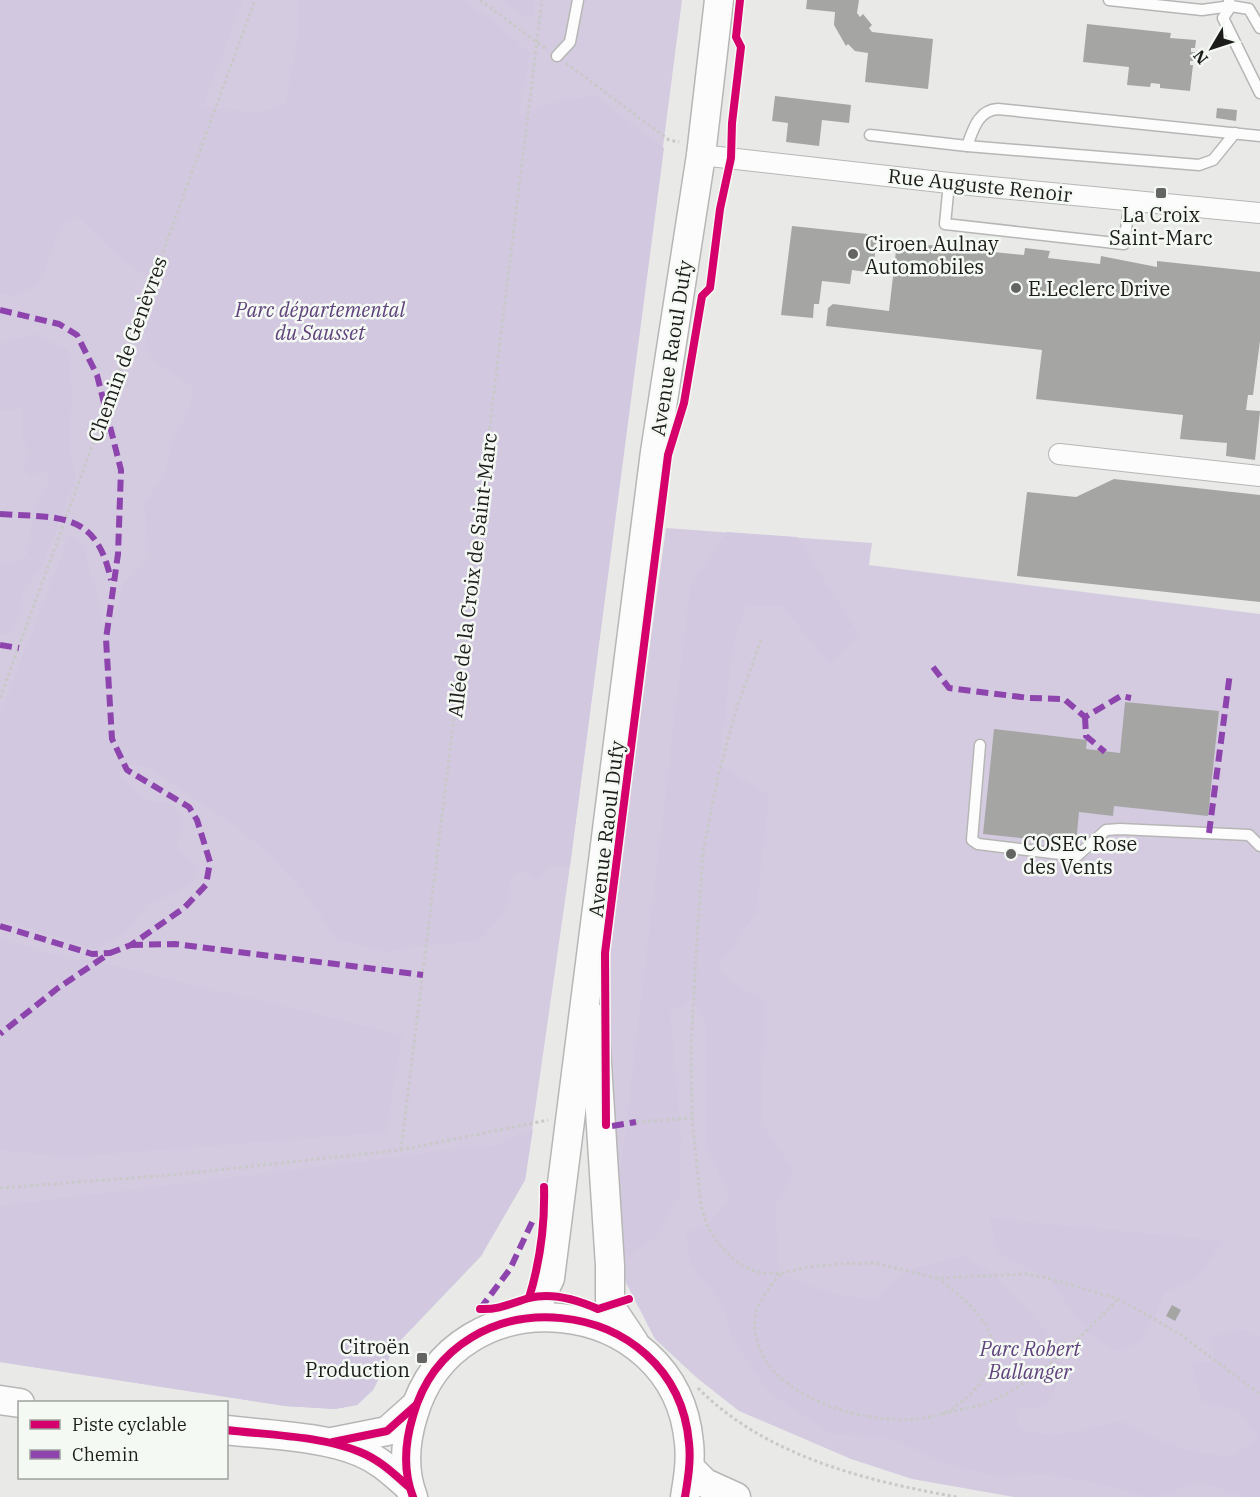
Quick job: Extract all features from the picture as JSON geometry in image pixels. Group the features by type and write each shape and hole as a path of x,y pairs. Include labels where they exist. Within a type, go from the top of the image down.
{"main road":[{"name":"Avenue Raoul Dufy","path":"532,1317 550,1278 653,464 701,155 719,0"},
{"name":"Avenue Raoul Dufy","path":"591,945 610,1266 610,1306 639,1349"},
{"path":"411,1492 407,1442 415,1406 427,1383 442,1362 461,1345 499,1325 532,1317 561,1316 589,1322 615,1333 639,1349 658,1368 676,1398 689,1441 690,1468 685,1497"},
{"path":"0,1400 18,1403"},
{"path":"324,1443 387,1431 415,1406"},
{"path":"228,1430 324,1443 367,1456 383,1464 411,1492"},
{"path":"690,1468 705,1483 736,1497"}],"street":[{"name":"Rue Auguste Renoir","path":"701,155 949,183 1260,213"},
{"path":"1059,454 1260,476"}],"lane":[{"path":"556,56 570,42 578,0"},
{"path":"1109,0 1202,10 1230,3 1249,9 1260,5"},
{"path":"1230,3 1223,18 1260,93"},
{"path":"1249,9 1260,28"},
{"path":"967,146 980,117 989,110 998,109 1260,136"},
{"path":"870,135 967,146 1199,165 1213,160 1235,133"},
{"path":"949,183 945,224 1124,244 1130,200"},
{"path":"980,745 972,840 978,844 1077,856 1106,830 1120,829 1249,835 1260,846"}],"path":[{"path":"480,0 669,140 679,143 680,132"},
{"path":"761,640 727,743 703,852 692,1037 692,1118 700,1205 707,1225 718,1243 734,1260 751,1270 780,1274 807,1267 874,1263 937,1278 1026,1274 1118,1299 1181,1335 1260,1394"},
{"path":"636,1122 692,1118"},
{"path":"0,1188 171,1175 401,1150 553,1119"},
{"path":"780,1274 766,1291 755,1317 756,1341 766,1362 784,1383 810,1398 875,1417 935,1416 1000,1397 1033,1375 1087,1331 1118,1299"},
{"path":"935,1416 958,1405 976,1389 991,1368 995,1345 978,1312 937,1278"},
{"path":"694,1384 738,1421 772,1441 815,1460 855,1475 957,1497"}],"green space":[{"name":"Parc départemental du Sausset","path":"0,0 682,0 570,866 525,1180 481,1256 395,1346 373,1390 357,1405 335,1409 285,1406 0,1362"},
{"path":"0,0 243,0 203,106 258,113 285,105 298,36 298,0 462,0 498,24 530,53 519,115 559,101 595,96 664,148 570,866 547,866 541,878 533,880 521,869 510,880 507,911 479,941 423,945 385,952 336,939 306,894 265,850 230,822 149,769 131,764 118,775 150,801 171,803 180,815 179,850 198,867 194,882 177,893 149,902 132,926 116,938 93,949 0,919 0,715 70,534 85,546 90,572 98,591 102,625 118,606 123,584 149,559 144,503 165,474 173,440 189,411 193,388 149,358 145,331 159,284 126,263 79,218 62,223 40,283 15,296 0,294"},
{"path":"501,0 535,0 533,15 523,16"},
{"path":"35,334 68,349 72,398 69,447 76,479 41,569 21,592 20,615 10,634 0,633 0,564 17,563 27,555 33,512 50,480 46,470 31,476 22,469 30,456 22,437 22,409 0,410 0,340 7,342"},
{"name":"Parc Robert Ballanger","path":"666,528 872,543 869,565 1260,614 1260,1497 1014,1497 912,1479 851,1459 739,1411 697,1378 655,1339 626,1283 614,1228 609,943"},
{"name":"Parc Robert Ballanger","path":"727,532 797,537 859,635 829,664 782,606 747,605 734,641 718,773 722,766 769,796 756,913 717,969 746,992 765,1000 761,1121 794,1172 775,1206 780,1274 830,1293 876,1300 907,1270 963,1256 994,1274 1064,1350 1059,1382 1046,1406 1017,1409 1018,1429 1053,1436 1121,1421 1162,1441 1198,1453 1232,1456 1259,1438 1240,1412 1201,1401 1192,1363 1214,1362 1211,1337 1243,1329 1260,1337 1260,1497 1243,1497 1200,1482 1156,1497 1148,1497 1106,1485 1048,1474 998,1476 944,1464 887,1437 831,1434 769,1393 732,1337 722,1304 690,1263 686,1231 707,1225 730,1199 706,1145 707,1026 692,999 670,1012 681,1133 680,1195 657,1236 621,1261 614,1228 690,587"},
{"path":"0,938 56,955 99,962 402,1035 386,1132 69,1157 0,1150"},
{"path":"533,1129 525,1180 481,1256 395,1346 373,1390 357,1405 335,1409 285,1406 0,1362 0,1206 407,1156 446,1149 491,1147"},
{"path":"989,1218 1223,1241 1197,1279 1164,1293 1154,1319 1136,1346 1112,1350 1087,1331 1048,1278 998,1253"}],"building":[{"path":"807,0 859,0 857,13 860,17 863,14 872,25 869,28 872,32 933,39 928,89 865,82 868,53 855,51 848,44 846,46 834,25 835,12 806,9"},
{"path":"1087,24 1171,33 1170,38 1196,40 1195,48 1191,48 1191,52 1195,52 1193,61 1190,61 1190,65 1193,65 1190,91 1160,88 1160,84 1151,83 1150,87 1127,85 1129,67 1083,62"},
{"path":"775,96 851,105 849,123 822,120 819,146 786,142 788,123 772,121"},
{"path":"1217,108 1237,110 1236,121 1216,118"},
{"path":"792,226 877,235 873,273 852,270 850,284 822,281 819,304 814,304 813,318 781,315"},
{"path":"950,240 974,242 974,250 1024,255 1025,248 1050,251 1048,258 1100,264 1101,256 1157,267 1157,261 1260,272 1260,341 1253,395 1248,395 1246,410 1260,411 1255,460 1226,456 1227,443 1180,439 1183,415 1036,399 1042,350 826,326 828,308 833,304 889,311 897,242 949,247"},
{"path":"1114,479 1260,495 1260,602 1017,576 1027,492 1076,497"},
{"path":"1125,702 1219,711 1208,816 1114,806 1113,816 1079,812 1076,844 983,834 994,729 1087,740 1086,749 1120,753"},
{"path":"1172,1305 1181,1310 1175,1321 1166,1316"}],"marked path":[{"path":"0,310 59,324 77,335 97,375 121,470 118,554 106,639 112,739 127,770 189,807 197,820 210,862 206,885 184,908 131,945 110,953 58,988 0,1034"},
{"path":"0,514 58,518 85,530 96,541 111,580"},
{"path":"0,645 19,648"},
{"path":"933,667 949,688 1029,698 1064,699 1085,717 1121,696 1131,698"},
{"path":"1209,833 1230,673"},
{"path":"1085,717 1086,736 1105,752"},
{"path":"0,926 92,954 110,953"},
{"path":"131,945 175,944 423,975"},
{"path":"612,1126 636,1122"},
{"path":"480,1309 510,1269 534,1218"}],"cycle path":[{"path":"606,1125 605,953 668,455 684,403 702,296 710,288 720,209 731,158 732,123 741,47 736,37 740,0"},
{"path":"529,1298 541,1243 544,1187"},
{"path":"480,1309 499,1307 538,1296 565,1298 598,1309 629,1299"},
{"path":"413,1497 406,1467 408,1436 413,1416 436,1369 472,1337 515,1321 562,1318 607,1330 646,1355 675,1392 689,1443 685,1497"},
{"path":"333,1442 387,1431 415,1406"},
{"path":"228,1430 294,1437 345,1447 374,1459 409,1487"}],"place":[{"name":"La Croix Saint-Marc","path":"1161,193"},
{"name":"Ciroen Aulnay Automobiles","path":"853,254"},
{"name":"E.Leclerc Drive","path":"1016,288"},
{"name":"COSEC Rose des Vents","path":"1011,854"},
{"name":"Citroën Production","path":"422,1358"}]}
